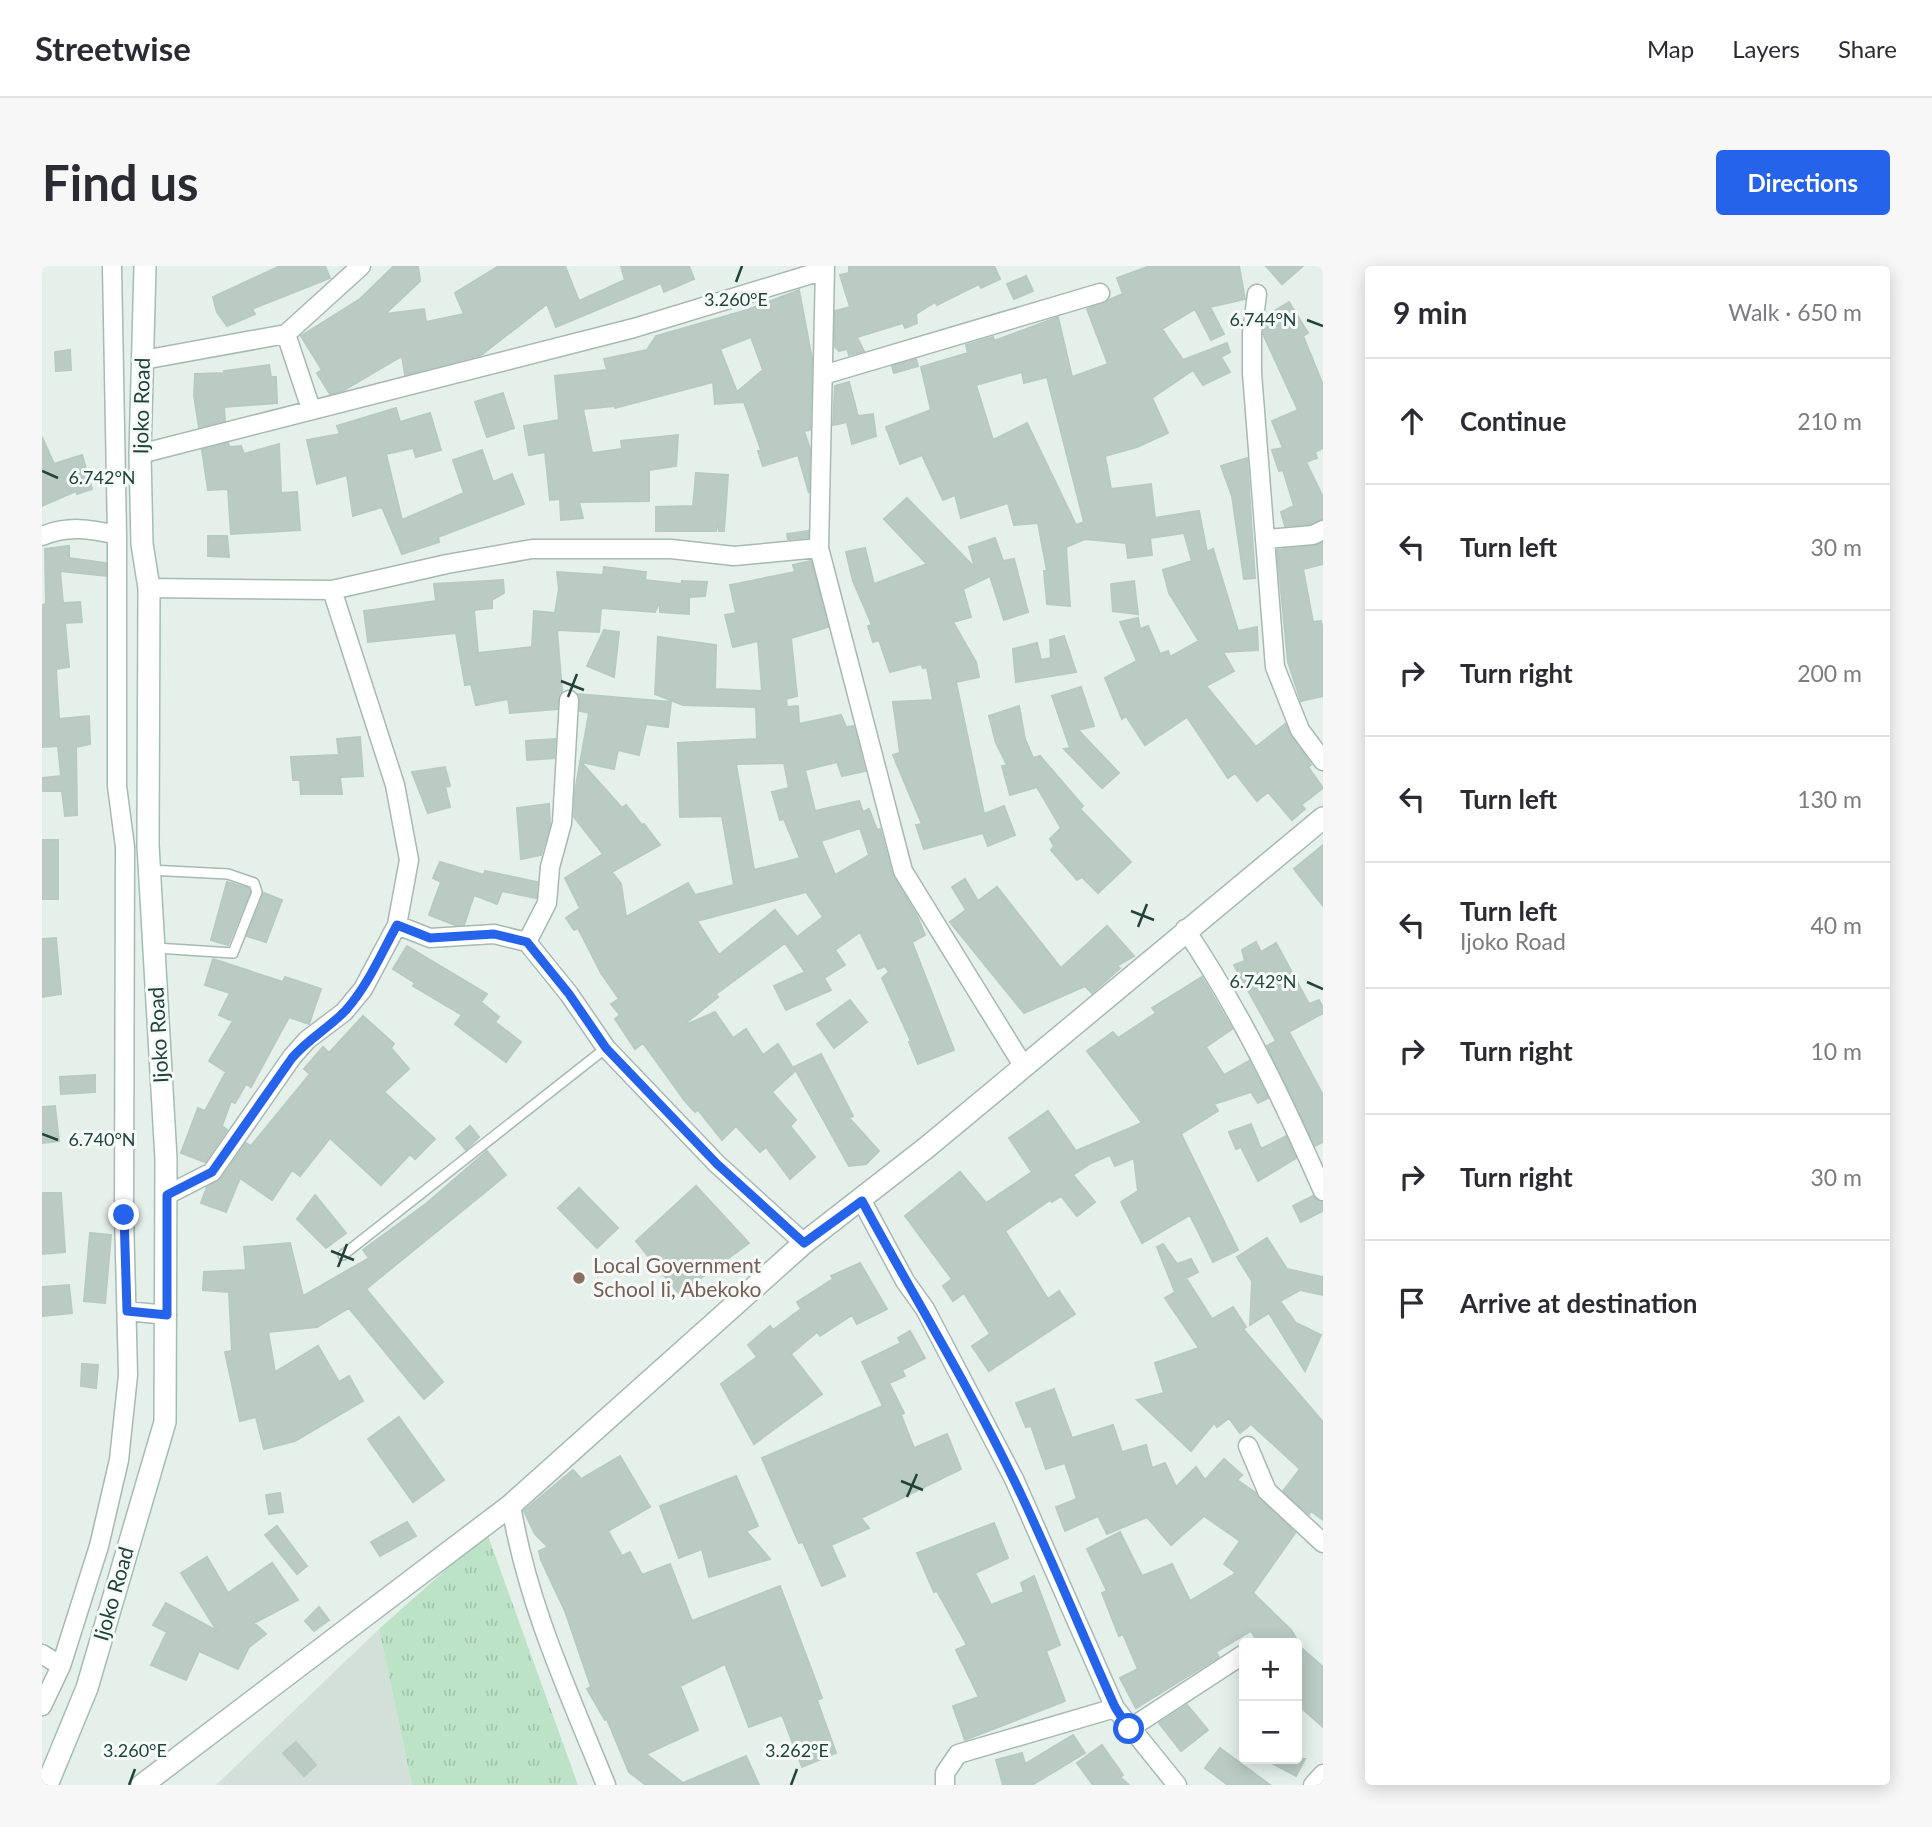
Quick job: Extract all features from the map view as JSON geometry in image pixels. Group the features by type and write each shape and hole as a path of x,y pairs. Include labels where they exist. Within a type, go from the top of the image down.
{"main road":[{"name":"Ijoko Road","path":"47,1785 88,1688 165,1422 167,1195 149,870 149,588 142,544 140,454 145,266"},
{"path":"142,1785 511,1505 804,1243 862,1201 1185,929 1323,818"}],"street":[{"path":"42,1706 61,1666 99,1546 119,1460 128,1375 124,1215 125,847 117,786 117,535 112,266"},
{"path":"143,359 286,334 362,266"},
{"path":"140,454 634,328 825,268 819,548 903,871 1024,1067"},
{"path":"823,375 1100,293"},
{"path":"1257,293 1252,333 1252,373 1275,667 1300,730 1323,761"},
{"path":"286,334 312,409"},
{"path":"42,536 56,530 78,527 117,535"},
{"path":"1267,539 1313,535 1323,530"},
{"path":"149,588 332,590 447,564 532,549 671,549 734,556 819,548"},
{"path":"167,1195 212,1172 292,1058 307,1040 344,1012 363,989 397,925 409,859 395,785 332,590"},
{"path":"527,942 547,903 550,867 562,823 569,700"},
{"path":"397,925 430,938 494,934 527,942 569,994 606,1048 717,1164 804,1243"},
{"path":"1185,929 1216,976 1255,1046 1323,1191"},
{"path":"862,1201 905,1281 925,1309 1014,1479 1115,1707 1129,1729 1177,1785"},
{"path":"127,1311 167,1315"},
{"path":"1248,1446 1267,1491 1323,1543"},
{"path":"511,1505 518,1549 536,1610 606,1785"},
{"path":"42,1654 61,1666"},
{"path":"1129,1729 1239,1657"},
{"path":"945,1785 945,1773 949,1763 958,1754 1115,1707"},
{"path":"1313,1785 1323,1774"}],"lane":[{"path":"149,870 228,874 254,883 257,892 233,953 154,948"},
{"path":"343,1255 606,1048"}],"shaded area":[{"path":"379,1629 412,1785 216,1785"}],"green space":[{"path":"487,1533 578,1785 412,1785 379,1629"}],"building":[{"path":"280,266 325,266 330,278 252,309 255,314 227,326 217,312 213,297"},
{"path":"394,266 418,266 420,281 385,314 424,309 426,322 464,314 455,293 499,266 565,266 579,301 625,280 621,266 689,266 694,279 664,292 661,283 556,327 547,304 481,355 405,375 402,356 344,390 330,394 317,373 322,370 301,336 360,299"},
{"path":"849,266 994,266 1000,279 981,288 979,284 937,305 935,302 916,314 917,323 905,328 903,323 857,337 864,351 849,355 847,349 839,351 835,347 835,311 850,307 840,275 849,273"},
{"path":"1150,266 1239,266 1245,299 1210,307 1224,334 1211,340 1195,309 1162,329 1183,360 1227,343 1230,352 1221,357 1230,372 1203,385 1193,370 1152,398 1168,433 1137,447 1105,456 1111,489 1151,484 1155,518 1199,511 1207,552 1213,549 1238,631 1257,627 1258,650 1223,652 1234,671 1206,686 1256,747 1285,724 1311,765 1308,767 1323,788 1301,805 1305,809 1292,820 1268,792 1257,801 1235,773 1228,778 1187,717 1145,745 1126,716 1122,719 1105,678 1137,661 1120,622 1138,618 1140,629 1148,626 1160,654 1168,651 1170,657 1199,641 1169,593 1163,570 1192,561 1184,533 1150,538 1152,555 1128,558 1126,543 1085,539 1066,547 1070,606 1047,604 1044,571 1047,571 1038,523 1014,525 1008,503 961,518 955,495 943,500 922,455 900,464 886,427 931,410 921,367 968,353 966,345 993,337 994,341 1058,317 1072,377 1108,364 1087,309 1123,294 1117,278","holes":["1022,372 1024,383 1047,377 1084,522 1076,525 1027,423 993,440 976,385"]},
{"path":"1266,266 1303,266 1282,284"},
{"path":"1026,276 1033,291 1014,299 1007,284"},
{"path":"799,290 812,359 810,430 804,431 810,449 809,493 798,455 763,466 758,451 761,450 744,402 715,404 713,382 615,408 583,409 592,453 622,449 621,441 678,435 676,466 649,470 649,501 579,502 583,518 561,520 560,499 550,500 545,452 529,455 524,426 559,420 555,376 607,370 604,359 647,350 656,336 747,310","holes":["751,337 763,370 737,392 720,349"]},
{"path":"1289,302 1308,333 1303,336 1323,385 1323,448 1315,452 1317,458 1306,462 1323,497 1323,519 1310,524 1285,526 1281,512 1294,506 1283,470 1279,471 1272,450 1283,448 1272,421 1298,410 1263,334 1266,316"},
{"path":"70,350 71,370 56,371 55,352"},
{"path":"916,359 918,366 894,373 892,366"},
{"path":"269,365 271,377 276,377 277,403 224,407 225,421 199,427 194,396 195,374 225,373 224,371"},
{"path":"849,382 858,416 873,414 876,436 852,444 847,422 833,425 835,386"},
{"path":"503,393 514,428 487,437 475,402"},
{"path":"396,408 400,422 430,413 441,450 416,457 413,448 386,454 402,520 464,493 453,460 482,450 493,482 512,474 524,504 438,537 439,542 402,554 382,507 353,516 347,475 317,484 307,440 340,434 337,426"},
{"path":"42,437 54,464 82,455 92,489 77,494 76,491 42,506"},
{"path":"228,443 230,447 241,446 244,454 279,444 281,493 297,492 300,530 231,534 228,489 208,490 202,450"},
{"path":"1247,458 1255,578 1244,579 1232,496 1221,466"},
{"path":"696,473 728,475 724,531 719,531 717,521 716,531 656,531 656,507 693,506"},
{"path":"907,498 975,568 969,547 995,538 1003,561 1014,559 1028,612 1004,620 990,576 963,589 971,617 953,622 976,662 979,677 956,682 984,814 1004,806 1015,835 988,846 983,833 924,849 916,825 922,824 893,755 900,753 893,702 933,700 927,667 923,668 921,664 890,672 879,640 873,642 868,626 872,625 853,581 846,552 865,548 874,584 927,564 884,519"},
{"path":"808,531 808,538 788,539 787,534"},
{"path":"208,536 227,536 229,557 208,556"},
{"path":"1323,543 1323,564 1303,569 1313,622 1321,621 1323,631 1323,696 1301,701 1288,662 1277,550"},
{"path":"69,546 69,558 106,563 106,576 60,571 63,603 80,602 82,622 65,623 69,667 56,669 59,719 89,716 90,744 76,747 77,815 65,816 62,791 42,791 42,778 61,776 58,746 42,747 42,605 46,604 45,549"},
{"path":"811,561 828,627 791,638 797,696 786,699 787,707 798,706 799,724 841,715 846,727 854,726 865,771 842,776 837,762 805,770 815,811 859,801 863,812 869,809 877,830 880,829 892,874 925,935 912,942 954,1050 918,1064 909,1042 911,1041 882,978 889,972 885,966 878,969 860,932 835,950 845,965 824,978 831,990 786,1010 774,986 805,972 785,943 716,994 718,997 687,1022 688,1024 715,1012 733,1038 746,1029 763,1055 778,1044 795,1071 772,1092 796,1120 790,1126 815,1157 790,1179 766,1147 760,1152 736,1126 722,1140 698,1110 695,1112 685,1101 643,1043 635,1049 615,1019 620,1015 611,1004 619,999 601,973 578,928 574,930 566,918 580,908 565,878 603,854 574,817 575,791 589,713 580,711 578,694 671,702 668,727 646,724 639,755 618,750 614,769 581,762 622,808 626,805 660,845 612,872 621,884 626,917 688,883 695,895 734,885 722,816 680,817 678,743 757,739 756,707 683,705 655,694 658,637 716,645 715,689 762,691 758,641 733,647 725,615 736,613 730,585 795,572 793,565","holes":["784,763 789,788 772,792 780,820 784,819 800,858 754,870 736,764","860,828 869,855 835,875 821,841","806,892 823,917 797,937 775,910 719,955 697,921"]},
{"path":"604,567 646,572 645,580 681,584 682,581 707,582 705,596 689,597 689,614 660,612 660,601 655,612 601,608 599,632 557,630 562,691 557,709 510,713 508,699 476,705 471,684 465,685 456,633 368,642 364,611 436,601 434,584 503,580 504,593 492,600 492,608 474,610 478,653 532,647 534,611 555,613 559,589 557,572 603,575"},
{"path":"1134,581 1138,614 1113,611 1111,584"},
{"path":"604,630 619,632 614,677 587,666"},
{"path":"1064,636 1076,672 1016,682 1013,649 1037,643 1041,660 1051,658 1050,640"},
{"path":"1081,687 1094,726 1078,730 1119,773 1102,788 1064,749 1070,748 1052,696"},
{"path":"1019,706 1025,739 1033,758 1040,756 1083,806 1080,809 1131,862 1098,893 1082,877 1077,880 1051,850 1054,846 1050,839 1061,828 1037,787 1010,795 1002,766 1007,765 996,743 989,716"},
{"path":"360,737 363,776 340,777 342,794 301,794 300,780 293,780 291,757 339,755 337,739"},
{"path":"555,739 554,758 527,760 526,741"},
{"path":"445,767 450,786 445,787 450,807 428,813 412,772"},
{"path":"549,804 550,825 541,855 521,859 517,808"},
{"path":"42,840 58,840 58,899 42,899"},
{"path":"1323,845 1323,906 1294,869"},
{"path":"440,862 484,875 485,871 537,882 536,898 502,891 497,904 474,895 464,925 455,925 429,915 441,882 433,878"},
{"path":"965,879 978,901 997,887 1061,968 1107,926 1134,956 1117,966 1120,968 1092,993 1085,986 1024,1013 950,922 966,910 952,887"},
{"path":"227,882 248,888 250,892 228,945 211,940"},
{"path":"264,893 282,900 266,942 247,936"},
{"path":"56,938 61,994 42,997 42,939"},
{"path":"1256,942 1261,952 1276,943 1309,1004 1319,1000 1323,1008 1323,1013 1289,1032 1323,1095 1323,1142 1315,1146 1267,1046 1276,1041 1234,965 1245,961 1242,950"},
{"path":"407,946 487,994 481,1002 499,1017 495,1022 521,1042 506,1062 455,1024 462,1015 413,986 415,983 393,969"},
{"path":"213,959 283,982 285,977 321,989 309,1024 289,1017 251,1087 246,1084 235,1103 231,1101 222,1126 227,1130 205,1162 181,1153 198,1108 205,1111 226,1072 209,1061 233,1021 219,1015 230,993 205,985"},
{"path":"1202,977 1232,1029 1206,1047 1224,1075 1249,1061 1268,1098 1258,1103 1251,1092 1214,1104 1218,1111 1181,1134 1238,1250 1213,1262 1190,1215 1142,1243 1121,1202 1138,1191 1134,1158 1115,1166 1110,1155 1091,1163 1073,1175 1095,1202 1077,1216 1061,1196 1052,1202 1050,1200 1005,1231 1048,1299 1059,1291 1075,1314 989,1371 972,1346 990,1334 964,1293 953,1301 943,1286 952,1279 905,1216 960,1172 986,1203 1032,1172 1009,1138 1048,1111 1076,1151 1142,1123 1087,1051 1113,1032 1118,1038 1156,1013 1152,1008"},
{"path":"850,1000 867,1022 834,1048 817,1024"},
{"path":"363,1016 394,1044 391,1048 409,1069 384,1092 435,1139 415,1159 410,1154 381,1185 330,1138 300,1176 292,1170 272,1200 240,1178 226,1212 201,1203 207,1187 221,1179 246,1143 251,1146 310,1074 304,1069 323,1047 329,1053"},
{"path":"821,1054 853,1116 849,1118 879,1151 866,1164 849,1166 794,1067"},
{"path":"95,1075 95,1092 61,1094 60,1077"},
{"path":"55,1106 59,1141 42,1143 42,1107"},
{"path":"1251,1124 1261,1149 1286,1136 1296,1158 1258,1181 1241,1147 1236,1149 1229,1132"},
{"path":"470,1126 479,1137 466,1150 456,1138"},
{"path":"487,1151 506,1175 366,1289 443,1382 424,1399 349,1308 317,1327 268,1332 275,1372 318,1346 339,1382 349,1376 363,1401 295,1441 264,1449 256,1417 240,1421 225,1352 232,1351 229,1292 203,1290 204,1272 246,1270 244,1247 290,1243 303,1296 369,1258 363,1250 427,1203"},
{"path":"696,1186 749,1243 679,1294 636,1241"},
{"path":"579,1188 618,1228 597,1248 558,1208"},
{"path":"42,1193 61,1193 65,1252 42,1254"},
{"path":"315,1195 346,1233 326,1248 297,1219"},
{"path":"1313,1196 1323,1202 1323,1211 1301,1222 1293,1206"},
{"path":"90,1233 111,1235 105,1303 84,1301"},
{"path":"1267,1238 1287,1269 1323,1277 1323,1295 1300,1290 1280,1301 1296,1323 1321,1335 1305,1371 1269,1313 1250,1325 1252,1281 1237,1257"},
{"path":"1163,1244 1177,1264 1191,1259 1198,1272 1186,1278 1212,1319 1233,1307 1246,1327 1243,1329 1323,1422 1323,1520 1311,1511 1309,1514 1283,1491 1300,1469 1251,1424 1240,1433 1229,1418 1217,1427 1214,1423 1191,1451 1137,1400 1164,1393 1155,1363 1199,1348 1165,1298 1175,1292 1157,1247"},
{"path":"860,1263 887,1309 857,1324 852,1315 820,1336 817,1332 791,1354 822,1394 754,1444 721,1384 757,1357 748,1345 770,1326 773,1330 801,1309 797,1302 833,1279 831,1276"},
{"path":"69,1285 72,1313 42,1316 42,1287"},
{"path":"910,1331 925,1358 902,1370 905,1376 889,1383 904,1413 901,1415 914,1448 947,1434 961,1469 861,1518 869,1528 831,1545 845,1576 822,1586 803,1542 799,1543 762,1458 883,1406 862,1362 901,1343 898,1338"},
{"path":"82,1364 98,1365 96,1388 81,1386"},
{"path":"1054,1389 1072,1438 1113,1425 1122,1452 1146,1445 1152,1468 1165,1463 1176,1487 1196,1467 1205,1480 1224,1459 1242,1475 1237,1480 1256,1493 1295,1533 1253,1593 1296,1638 1256,1638 1251,1631 1216,1652 1219,1657 1136,1708 1120,1678 1138,1669 1123,1634 1119,1636 1102,1593 1107,1591 1087,1549 1120,1532 1142,1576 1172,1564 1190,1601 1236,1573 1224,1564 1240,1541 1204,1516 1171,1545 1147,1517 1107,1534 1098,1516 1065,1531 1056,1507 1077,1499 1065,1463 1046,1469 1031,1426 1026,1427 1016,1403"},
{"path":"399,1417 444,1480 413,1502 368,1439"},
{"path":"620,1456 650,1507 608,1531 622,1556 630,1552 642,1575 670,1564 692,1621 780,1586 822,1698 817,1700 836,1753 802,1767 782,1715 749,1727 725,1664 680,1686 698,1730 646,1754 683,1783 746,1756 759,1785 646,1785 629,1772 607,1719 605,1720 587,1689 591,1687 565,1611 541,1560 539,1551 548,1547 535,1534 524,1511 573,1470 581,1479"},
{"path":"736,1476 758,1526 746,1531 770,1559 709,1577 702,1549 679,1558 660,1506"},
{"path":"280,1493 283,1512 269,1514 266,1495"},
{"path":"407,1522 416,1536 380,1556 371,1542"},
{"path":"994,1523 1008,1558 975,1573 991,1605 1024,1592 1021,1583 1034,1576 1060,1645 1046,1651 1065,1701 965,1740 953,1706 979,1697 956,1650 967,1645 937,1591 934,1592 917,1553"},
{"path":"277,1526 307,1566 297,1574 265,1535"},
{"path":"207,1557 228,1593 272,1563 298,1600 254,1623 266,1634 249,1647 238,1669 199,1651 186,1680 151,1665 167,1632 153,1625 166,1603 217,1631 181,1573"},
{"path":"319,1607 329,1620 314,1631 305,1621"},
{"path":"1302,1648 1323,1667 1323,1727 1302,1708"},
{"path":"1187,1705 1208,1730 1181,1751 1159,1723"},
{"path":"1073,1735 1085,1753 1032,1785 1003,1785 996,1760 1022,1753 1025,1764"},
{"path":"296,1742 316,1765 304,1776 283,1753"},
{"path":"1102,1745 1123,1775 1120,1777 1129,1785 1093,1785 1077,1763"},
{"path":"1220,1748 1270,1785 1228,1785 1205,1768"},
{"path":"1302,1759 1305,1759 1296,1776 1273,1764 1302,1764"}],"place":[{"name":"Local Government School Ii, Abekoko","path":"579,1278"}],"route":[{"path":"124,1215 127,1311 167,1315 167,1195 212,1172 292,1058 307,1040 344,1012 363,989 397,925 430,938 494,934 527,942 569,994 606,1048 717,1164 804,1243 862,1201 905,1281 925,1309 1014,1479 1115,1707 1129,1729"}]}
